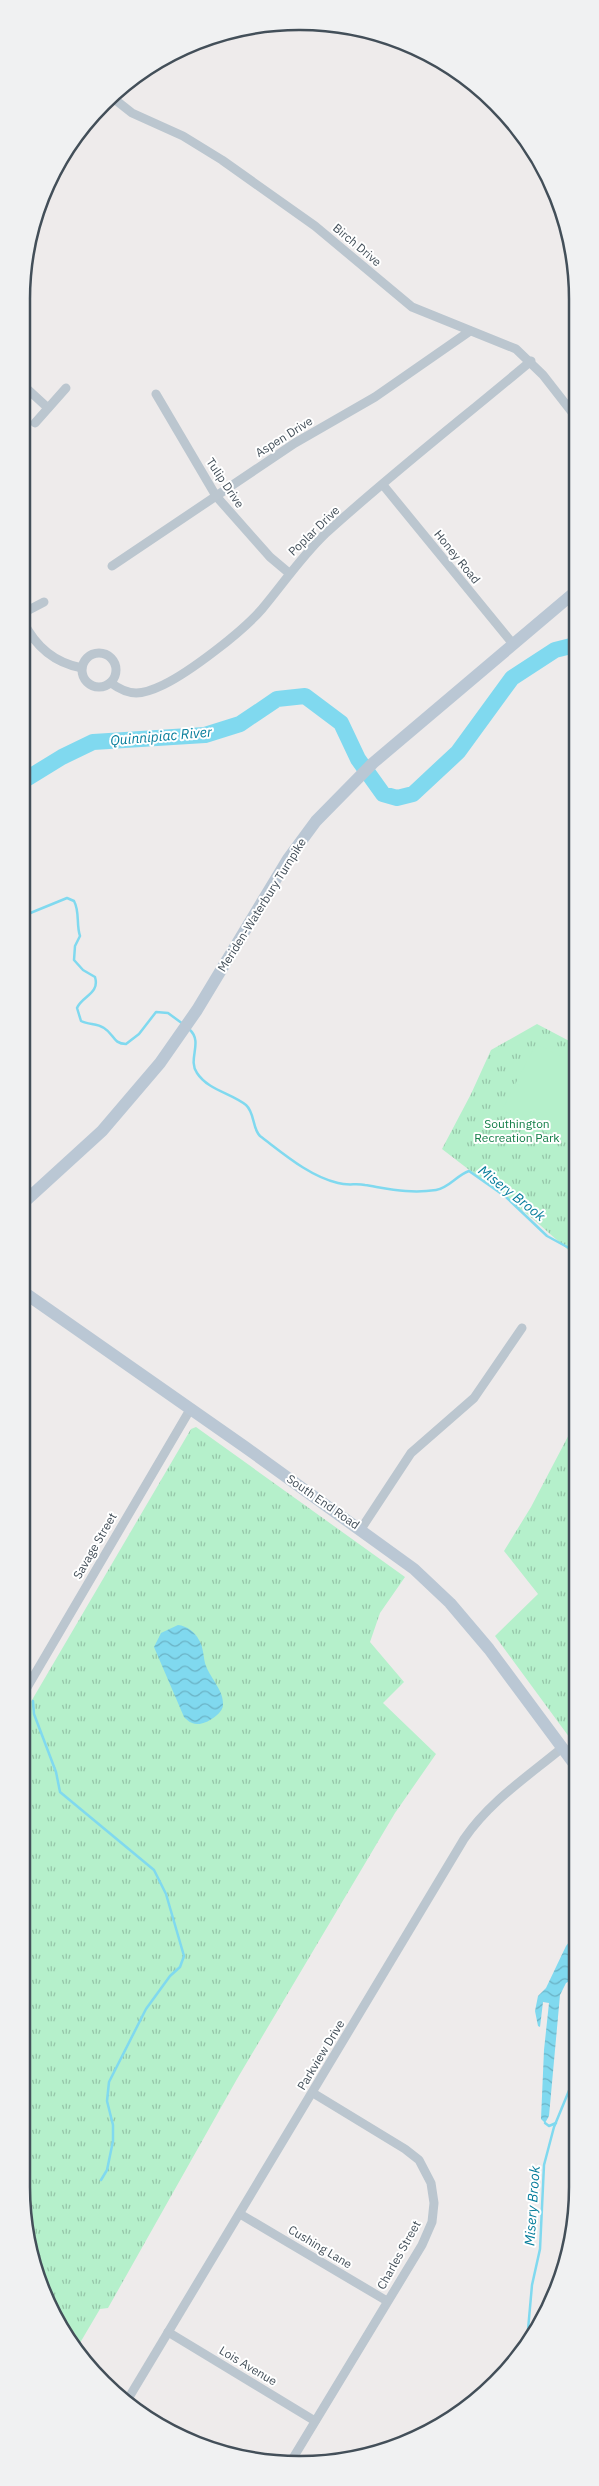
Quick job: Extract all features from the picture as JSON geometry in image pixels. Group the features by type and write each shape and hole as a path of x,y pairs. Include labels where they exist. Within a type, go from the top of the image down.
{"main road":[{"name":"Meriden-Waterbury Turnpike","path":"30,1197 102,1130 149,1078 186,1027 288,859 316,822 373,763 569,597"},
{"name":"South End Road","path":"30,1297 191,1408 414,1569 450,1603 489,1649 569,1757"}],"street":[{"name":"Birch Drive","path":"117,101 132,113 200,146 238,172 315,226 412,307 516,350 531,361 569,408"},
{"name":"Aspen Drive","path":"112,566 295,444 375,397 470,331"},
{"name":"Poplar Drive","path":"111,683 128,693 138,694 164,684 180,675 245,626 260,611 289,573 325,535 531,361"},
{"path":"35,423 66,388"},
{"path":"30,392 48,408"},
{"name":"Tulip Drive","path":"156,394 216,496 270,557 289,573"},
{"name":"Honey Road","path":"383,485 513,644"},
{"path":"30,609 44,602"},
{"path":"30,634 46,651 63,662 82,668"},
{"path":"101,652 108,654 116,664 115,678 111,683 103,687 95,687 88,683 83,676 82,668 88,656 101,652"},
{"path":"361,1529 411,1453 474,1398 522,1328"},
{"name":"Savage Street","path":"30,1682 191,1408"},
{"name":"Parkview Drive","path":"130,2396 313,2093 444,1870 477,1820 495,1801 562,1748"},
{"name":"Charles Street","path":"294,2456 429,2232 434,2213 431,2183 424,2167 412,2154 313,2093"},
{"name":"Cushing Lane","path":"240,2214 387,2301"},
{"name":"Lois Avenue","path":"168,2332 315,2421"}],"green space":[{"name":"Southington Recreation Park","path":"537,1024 569,1041 569,1251 532,1218 442,1149 471,1094 491,1050"},
{"path":"536,1044 569,1060 569,1144 502,1110"},
{"path":"196,1427 405,1577 380,1613 370,1642 404,1682 383,1703 436,1754 395,1813 237,2079 108,2308 100,2309 80,2343 58,2306 44,2273 32,2222 30,2186 30,1703 191,1429"},
{"path":"569,1434 569,1737 495,1636 538,1594 504,1551 531,1507"}],"water":[{"path":"178,1625 188,1628 197,1637 202,1646 208,1671 223,1700 220,1712 213,1718 200,1724 191,1723 184,1717 154,1647 161,1633"},
{"path":"569,1942 569,1981 566,1983 560,1995 549,2116 545,2123 541,2119 544,2050 549,2003 543,2002 540,2027 538,2026 535,2011 538,1996 546,1988"}],"waterway":[{"name":"Quinnipiac River","path":"30,777 62,757 93,742 205,735 240,724 277,699 305,696 341,723 358,759 383,794 397,798 413,794 458,752 512,678 555,650 569,646"},
{"name":"Misery Brook","path":"30,913 67,898 74,901 77,909 80,936 75,946 74,960 83,970 95,977 96,983 93,991 77,1008 81,1021 101,1026 116,1041 122,1044 126,1044 139,1034 156,1012 168,1013 183,1024"},
{"name":"Misery Brook","path":"189,1029 195,1039 194,1068 202,1079 246,1105 251,1112 257,1133 307,1170 327,1180 342,1184 362,1184 417,1191 441,1189 469,1171 506,1197 547,1236 569,1248"},
{"path":"33,1701 34,1714 56,1772 60,1792 154,1870 166,1894 184,1956 180,1967 170,1976 146,2009 109,2082 107,2101 113,2125 113,2141 107,2170 101,2180"},
{"name":"Misery Brook","path":"528,2329 532,2285 540,2249 544,2165 554,2127 569,2091"},
{"path":"545,2123 549,2126 556,2123"}]}
